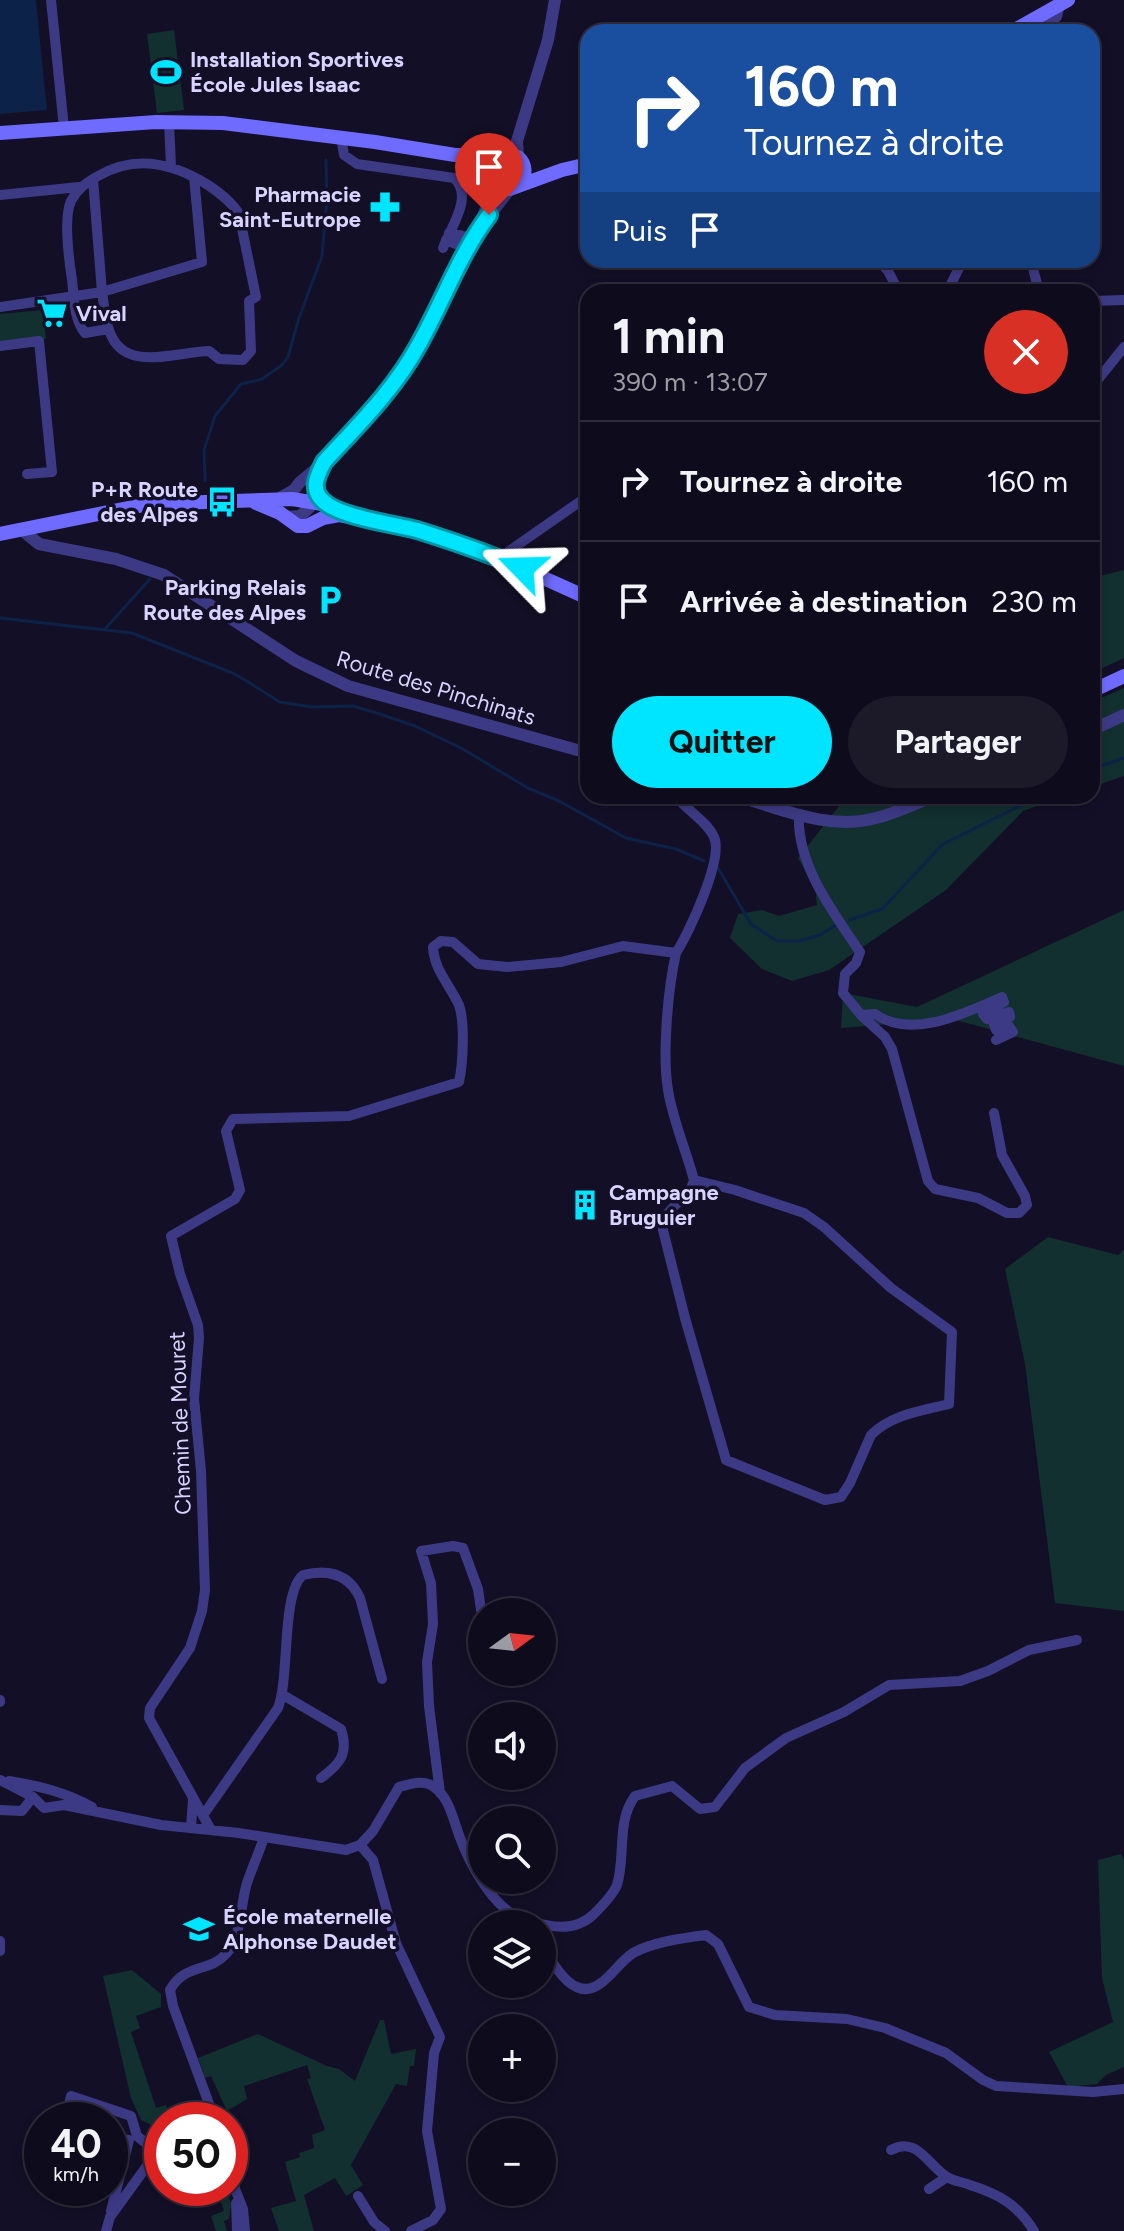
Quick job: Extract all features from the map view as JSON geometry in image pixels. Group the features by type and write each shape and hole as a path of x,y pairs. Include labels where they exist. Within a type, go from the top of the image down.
{"main road":[{"path":"1025,24 1064,2"},
{"path":"0,133 169,122 223,123 455,155 512,158 544,171 562,170"},
{"path":"455,155 505,183 580,166"},
{"path":"505,183 495,160 512,158"},
{"path":"505,183 525,175 512,158"},
{"path":"1,531 22,530 138,506 252,502 288,496 311,499 363,518 413,529 499,558 580,594"},
{"path":"252,502 294,521 331,516 363,518"},
{"path":"1100,687 1124,676"}],"street":[{"path":"51,0 64,128"},
{"path":"512,158 547,0"},
{"path":"512,158 548,40 555,0"},
{"path":"1049,24 1057,17 1064,2"},
{"path":"169,122 171,166"},
{"path":"341,137 344,155 357,164 454,178 463,194 446,240 472,239"},
{"path":"0,195 79,187 93,179 123,166 147,162 171,166 218,192 239,214 256,297 249,301 251,351 248,356 235,361 219,359 209,351 152,358 134,356 116,346 108,329 102,292 93,179"},
{"path":"0,307 102,292 202,262 194,177"},
{"path":"294,521 288,496 324,462 399,376 418,348 472,239 505,183"},
{"path":"79,187 69,204 67,231 74,297 85,333 108,329"},
{"path":"1100,301 1124,300"},
{"path":"0,346 39,341 52,472 27,474"},
{"path":"1100,377 1124,347"},
{"path":"294,521 295,506 311,499 324,462"},
{"path":"499,558 580,502"},
{"name":"Route des Pinchinats","path":"22,530 39,544 144,567 164,575 323,675 387,698 580,751"},
{"path":"1100,726 1124,715"},
{"path":"684,804 710,831 716,842 716,852 702,901 676,953 671,975 667,1088 694,1180 691,1192 666,1213 663,1230 726,1460 825,1500 841,1497 871,1435 877,1429 892,1419 949,1404 952,1332 891,1288 824,1227 804,1213 694,1180"},
{"path":"765,804 827,821 875,819 913,804"},
{"path":"799,814 798,829 813,879 860,952 856,963 845,974 843,993 885,1037 892,1049 928,1181 935,1189 978,1198 1007,1213 1019,1213 1027,1205 1025,1196 1002,1155 994,1113"},
{"name":"Chemin de Mouret","path":"193,1799 149,1718 150,1708 190,1648 205,1590 202,1485 194,1399 198,1325 180,1274 171,1236 235,1199 240,1190 226,1131 233,1119 349,1116 459,1082 463,1067 460,1008 433,960 433,947 441,941 453,942 478,964 507,967 561,962 623,946 676,953"},
{"path":"861,1015 875,1014 885,1020 903,1023 939,1023 1002,997 1004,1002 983,1014 987,1019 1009,1012 1010,1017 994,1025 996,1030 1009,1026 1013,1032 996,1040"},
{"path":"440,1793 427,1662 433,1624 431,1583 421,1551 453,1546 463,1548 479,1598"},
{"path":"204,1814 278,1708 283,1695 294,1587 303,1575 340,1576 355,1586 382,1679"},
{"path":"556,1927 584,1923 616,1887 624,1821 635,1796 672,1786 700,1809 715,1807 745,1768 786,1738 844,1712 889,1685 960,1681 1029,1650 1077,1640"},
{"path":"283,1695 341,1729 344,1741 342,1759 338,1766 321,1778"},
{"path":"0,1780 33,1797 44,1808 64,1805 161,1825 264,1837 336,1850 360,1845 373,1831 399,1787 416,1782 433,1785 445,1798 461,1841 483,1883 509,1910"},
{"path":"0,1780 70,1795 101,1812"},
{"path":"0,1811 22,1811 33,1797"},
{"path":"193,1799 211,1830"},
{"path":"191,1828 193,1799"},
{"path":"206,2102 170,1990 179,1976 219,1960 229,1951 237,1931 247,1884 264,1837"},
{"path":"360,1845 373,1860 396,1943 440,2037 434,2053 427,2131 441,2209 433,2220 411,2231"},
{"path":"556,1966 571,1984 585,1989 601,1983 624,1960 640,1950 706,1935 718,1944 749,2007 759,2012 847,2019 885,2028 946,2053 996,2086 1093,2092 1124,2089"},
{"path":"0,1941 0,1951"},
{"path":"70,2102 71,2096 93,2102"},
{"path":"128,2115 137,2136 157,2152 128,2192"},
{"path":"891,2150 900,2145 914,2147 947,2177 1008,2200 1034,2231"},
{"path":"929,2189 947,2177"},
{"path":"358,2196 374,2222 385,2231"},
{"path":"106,2231 113,2206"},
{"path":"110,2217 118,2206"},
{"path":"236,2206 237,2231"},
{"path":"242,2206 245,2231"}],"green space":[{"name":"Installation Sportives École Jules Isaac","path":"174,30 184,110 157,113 147,34"},
{"path":"43,310 46,339 0,344 0,314"},
{"path":"1124,570 1124,658 1100,669 1100,576"},
{"path":"1124,688 1124,776 1100,784 1100,698"},
{"path":"841,804 1043,804 1023,811 946,890 829,970 792,981 762,969 730,938 738,914 762,910 779,916 817,905 815,887 798,858"},
{"path":"1124,910 1124,1066 952,1019 841,1028 843,993 917,1007"},
{"path":"1048,1237 1118,1255 1124,1250 1124,1611 1055,1603 1025,1364 1005,1269"},
{"path":"1121,1854 1124,1860 1124,2067 1106,2075 1097,2084 1068,2087 1049,2052 1113,2022 1102,1978 1098,1860"},
{"path":"132,1970 161,1994 161,2007 136,2016 140,2028 131,2032 154,2102 144,2102 144,2121 131,2098 103,1976"},
{"path":"380,2020 384,2020 391,2054 416,2049 407,2086 396,2084 351,2165 363,2185 346,2196 335,2178 304,2195 314,2231 279,2231 271,2208 296,2201 285,2162 314,2148 312,2135 325,2130 307,2079 311,2078 307,2065 244,2086 247,2099 242,2102 223,2102 211,2076 205,2078 198,2058 258,2034 339,2069 355,2081"},
{"path":"222,2206 231,2206 229,2219 224,2221 227,2231 216,2231 211,2216 224,2211"}],"water":[{"path":"0,0 36,0 47,110 0,114"}],"waterway":[{"path":"205,481 204,450 215,416 241,384 262,379 288,357 322,256 327,199 326,160"},
{"path":"105,629 150,579"},
{"path":"0,618 132,633 235,674 280,702 311,707 353,706 415,726 626,838 676,849 704,861"},
{"path":"1100,766 1124,758"},
{"path":"850,920 882,909 943,844 1024,804"},
{"path":"718,868 751,924 777,941 799,941 820,935 836,925"}],"place":[{"name":"Installation Sportives École Jules Isaac","path":"166,72"},
{"name":"Pharmacie Saint-Eutrope","path":"385,207"},
{"name":"Vival","path":"52,313"},
{"name":"P+R Route des Alpes","path":"222,502"},
{"name":"Parking Relais Route des Alpes","path":"330,600"},
{"name":"Campagne Bruguier","path":"585,1205"},
{"name":"École maternelle Alphonse Daudet","path":"199,1929"}],"route":[{"path":"489,215 472,238 418,348 387,393 324,462 315,487 317,494 328,505 363,518 445,539 522,568"}]}
